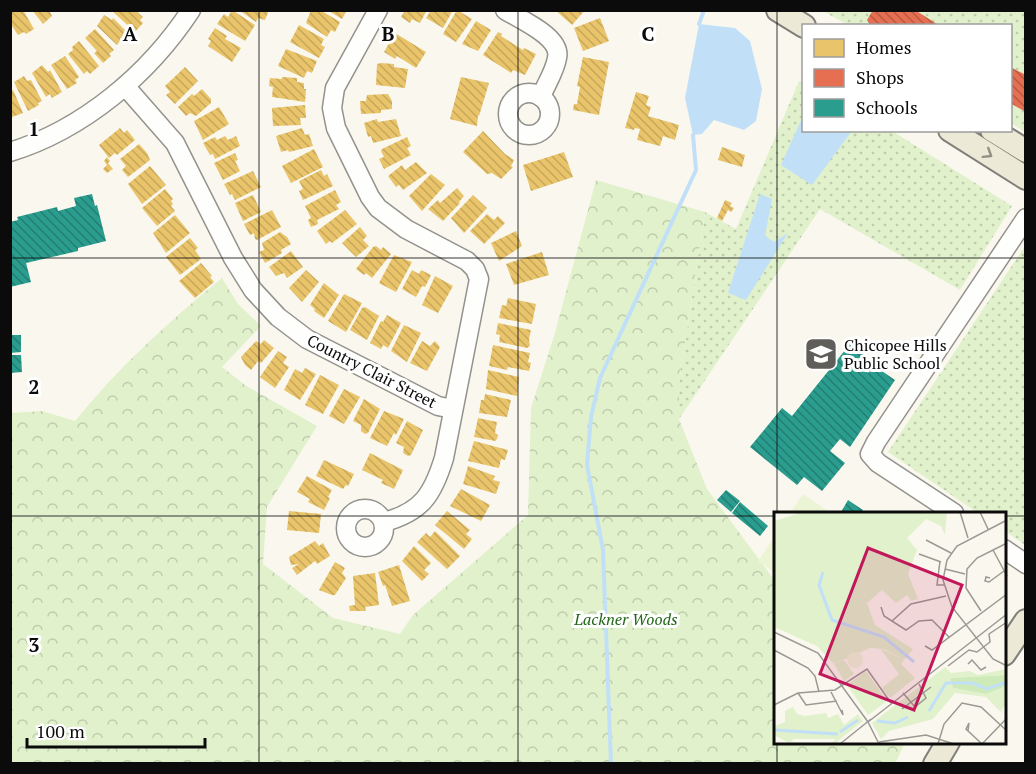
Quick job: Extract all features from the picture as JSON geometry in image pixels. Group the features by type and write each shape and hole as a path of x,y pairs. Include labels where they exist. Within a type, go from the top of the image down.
{"main road":[{"path":"778,10 802,25"},
{"path":"953,132 1026,178"},
{"path":"995,132 1026,151"},
{"path":"1006,652 1026,621"},
{"path":"935,764 947,744"}],"street":[{"path":"10,152 77,122 125,86 153,59 190,10"},
{"name":"Country Clair Street","path":"125,86 175,143 233,258 253,290 278,317 307,339 438,406 453,409 479,279 475,269 467,261 406,229 378,208 365,187 336,128 334,119 333,97 339,78 378,10"},
{"path":"505,10 549,36 557,46 558,55 541,97"},
{"path":"952,512 878,463 870,454 1026,218"},
{"path":"384,522 405,517 425,500 439,476 453,409"},
{"path":"1006,550 1026,564"}],"green space":[{"path":"823,11 1025,11 1025,132 1012,124 1012,24 846,24"},
{"path":"799,81 802,82 802,132 894,132 1012,206 960,290 820,209 679,419 679,382 705,212 736,229"},
{"name":"Lackner Woods","path":"596,180 705,212 679,382 679,419 707,489 774,580 774,744 905,744 895,764 11,764 11,413 42,411 75,421 145,346 222,278 238,304 261,326 222,367 245,385 317,426 267,507 263,564 333,618 400,634 413,615 528,515 531,408 555,333"},
{"path":"1025,246 1025,545 1006,532 1006,512 977,512 888,452"},
{"path":"803,494 830,512 791,512"},
{"path":"774,537 774,572 758,561"}],"water":[{"path":"699,24 735,28 750,41 762,89 756,121 744,130 714,120 702,134 693,135 685,98"},
{"path":"802,118 802,132 851,132 812,185 781,165"},
{"path":"760,194 772,199 765,236 774,242 788,233 746,300 728,293"}],"building: Homes":[{"path":"10,10 23,10 34,29 26,34 24,32 18,35 10,23"},
{"path":"32,10 49,10 52,16 43,24"},
{"path":"111,10 135,10 143,17 140,20 143,23 135,32"},
{"path":"232,10 255,25 245,41 217,24 224,14 228,17"},
{"path":"239,10 269,10 265,20 258,18 256,22"},
{"path":"311,10 320,10 340,22 335,32 331,30 327,37 306,23"},
{"path":"327,10 347,10 342,19"},
{"path":"405,10 427,10 420,23 412,19 410,23 401,17"},
{"path":"431,10 453,10 443,28 426,18"},
{"path":"457,10 472,19 456,42 443,34"},
{"path":"555,10 585,10 572,25"},
{"path":"104,15 112,20 113,18 131,36 123,44 120,41 117,45 97,26"},
{"path":"600,18 609,41 583,51 574,28"},
{"path":"476,21 491,30 478,51 462,44"},
{"path":"299,25 324,39 321,45 325,47 319,58 290,42"},
{"path":"215,28 227,36 225,39 241,48 232,62 208,46 211,41 208,39"},
{"path":"95,29 114,50 103,63 94,53 97,51 85,38"},
{"path":"498,32 523,50 524,48 536,54 525,75 513,70 511,73 483,55"},
{"path":"395,33 426,52 416,68 397,56 395,59 384,52"},
{"path":"79,41 99,66 90,74 87,71 84,74 68,54"},
{"path":"286,49 317,61 312,73 307,71 304,78 278,66"},
{"path":"65,56 79,77 75,80 77,83 67,89 51,65"},
{"path":"583,57 609,62 599,115 573,110 574,104 577,104 580,87 577,86"},
{"path":"377,64 394,64 394,67 408,69 405,88 376,85"},
{"path":"42,65 48,72 50,70 62,92 52,98 50,94 46,97 32,73"},
{"path":"185,67 198,81 175,104 166,95 170,92 165,86"},
{"path":"24,76 27,81 31,80 42,101 28,111 14,82"},
{"path":"282,77 297,78 297,82 304,83 305,102 272,97 273,87 269,86 270,78 282,79"},
{"path":"461,77 489,83 478,115 477,126 450,119"},
{"path":"202,89 211,99 211,103 196,116 190,113 186,116 178,107 192,94 194,96"},
{"path":"13,90 23,113 12,117 11,91"},
{"path":"636,92 649,96 646,105 651,107 648,116 679,125 675,140 663,136 660,146 637,140 640,129 625,128"},
{"path":"388,94 392,101 392,109 381,110 381,113 361,114 360,101 366,101 367,95"},
{"path":"305,105 306,118 300,118 301,125 273,126 272,108"},
{"path":"219,107 229,124 203,140 194,121"},
{"path":"377,119 378,122 396,119 401,136 373,143 371,136 368,137 364,123"},
{"path":"120,128 124,133 127,130 135,140 117,155 115,153 109,158 99,145"},
{"path":"302,128 305,135 309,134 313,146 281,152 276,136"},
{"path":"483,131 514,160 511,166 513,167 501,179 492,173 487,174 463,152"},
{"path":"225,136 228,140 236,136 240,146 215,159 203,143 215,137 217,140"},
{"path":"407,137 411,146 407,148 411,155 384,169 379,159 384,157 382,149"},
{"path":"139,144 150,160 128,177 122,170 126,166 120,159"},
{"path":"722,147 745,155 742,167 718,160"},
{"path":"314,149 323,167 291,183 282,166"},
{"path":"564,152 573,177 531,191 523,165"},
{"path":"235,153 238,160 235,161 240,171 223,180 214,163"},
{"path":"107,157 113,169 107,173 103,169 107,165 104,161"},
{"path":"416,162 427,173 403,190 399,185 396,187 388,176 402,165 405,170"},
{"path":"150,166 166,185 142,204 128,184"},
{"path":"321,170 324,176 327,174 333,186 303,200 299,191 303,189 299,181"},
{"path":"253,171 261,187 235,200 224,184"},
{"path":"431,174 445,185 422,211 409,196"},
{"path":"457,188 464,196 443,221 428,209 438,200 440,203"},
{"path":"165,189 173,199 171,206 175,211 157,226 142,208"},
{"path":"335,190 341,202 336,205 339,209 317,220 318,224 311,227 308,220 311,218 305,206"},
{"path":"253,195 261,212 243,221 235,203"},
{"path":"473,195 487,208 464,233 451,218"},
{"path":"725,200 732,203 730,206 734,208 731,212 728,210 722,221 717,218"},
{"path":"272,210 281,227 255,239 254,233 250,235 244,224"},
{"path":"345,210 357,224 332,243 330,241 326,244 317,231"},
{"path":"487,214 494,220 498,216 505,223 484,244 470,231"},
{"path":"175,215 190,233 166,253 153,233"},
{"path":"360,227 367,236 363,240 369,246 356,257 342,243"},
{"path":"516,231 522,246 499,261 491,243"},
{"path":"280,232 291,244 281,250 282,253 265,263 259,252 264,250 262,243"},
{"path":"190,238 198,248 195,250 201,259 180,275 166,257"},
{"path":"376,246 381,250 383,247 391,254 372,278 356,269"},
{"path":"291,251 303,267 287,278 284,273 276,276 269,267"},
{"path":"542,252 549,275 514,285 506,264"},
{"path":"394,255 412,262 396,292 379,283"},
{"path":"201,263 214,282 195,298 179,281"},
{"path":"306,270 319,282 302,302 289,288"},
{"path":"412,270 419,274 421,270 431,275 425,287 422,286 416,297 402,289"},
{"path":"435,276 453,286 438,313 422,305"},
{"path":"324,283 339,295 324,318 310,305"},
{"path":"344,294 362,303 346,332 328,321"},
{"path":"508,298 536,304 532,324 499,318 502,305 506,306"},
{"path":"365,307 379,316 367,340 350,330 362,308"},
{"path":"387,315 401,323 388,348 383,345 381,349 370,343 381,321 383,322"},
{"path":"498,323 531,330 530,346 527,348 499,342 500,335 496,334"},
{"path":"404,325 421,333 407,362 391,351"},
{"path":"264,340 274,348 261,363 258,361 251,370 241,357 256,341 261,344"},
{"path":"422,341 430,346 435,341 440,347 427,371 410,363"},
{"path":"493,345 530,353 529,371 489,366"},
{"path":"278,351 287,357 283,363 289,367 275,388 260,377"},
{"path":"305,368 316,374 300,400 284,390 295,369 302,373"},
{"path":"488,370 519,377 517,396 486,389"},
{"path":"320,375 339,385 323,414 305,405"},
{"path":"344,389 360,397 344,424 329,416"},
{"path":"485,394 511,400 507,417 479,413 481,400 484,400"},
{"path":"364,399 380,409 368,433 365,434 361,431 361,425 353,421"},
{"path":"384,411 404,419 387,446 370,438"},
{"path":"478,418 497,422 495,433 498,435 495,441 474,437"},
{"path":"407,421 423,430 411,455 408,456 403,453 404,447 396,443"},
{"path":"474,441 508,450 505,460 501,459 499,468 468,461"},
{"path":"370,453 403,470 394,489 381,483 383,480 362,470"},
{"path":"324,460 354,474 348,486 346,485 343,489 316,476"},
{"path":"468,466 495,476 493,480 500,482 496,494 463,484"},
{"path":"307,476 332,490 324,510 308,502 310,499 297,492"},
{"path":"461,489 490,505 481,521 450,506"},
{"path":"289,511 321,514 319,533 287,530"},
{"path":"447,511 470,530 466,534 472,539 464,549 435,525"},
{"path":"435,531 460,556 447,569 417,542 426,533 430,537"},
{"path":"315,541 319,546 323,543 330,556 317,564 315,561 297,575 292,568 299,564 291,565 289,557"},
{"path":"414,546 431,563 424,570 429,574 422,581 402,561"},
{"path":"335,562 345,568 342,573 346,578 335,595 332,595 319,590"},
{"path":"399,565 410,601 392,606 378,572"},
{"path":"375,573 379,605 365,607 366,611 350,611 349,606 355,605 353,576"}],"building: Shops":[{"path":"873,10 915,10 937,24 870,24 867,20"},
{"path":"1012,68 1026,75 1026,112 1012,104"}],"building: Schools":[{"path":"92,194 106,241 78,248 78,251 26,263 31,282 10,287 10,222 18,220 17,217 57,207 58,211 76,206 74,198"},
{"path":"10,335 21,335 21,352 10,353"},
{"path":"850,344 871,360 864,369 868,373 873,365 895,380 850,447 840,439 830,451 845,463 822,491 804,477 797,485 750,447 782,408 792,416"},
{"path":"10,355 21,355 22,372 10,373"},
{"path":"726,490 740,501 731,512 717,500"},
{"path":"848,500 863,510 862,512 841,512"},
{"path":"740,502 768,526 760,536 732,513"}],"waterway":[{"path":"699,24 704,10"},
{"path":"611,764 603,550 587,465 591,417 600,378 696,170 693,135"}],"place":[{"name":"Chicopee Hills Public School","path":"821,354"}]}
